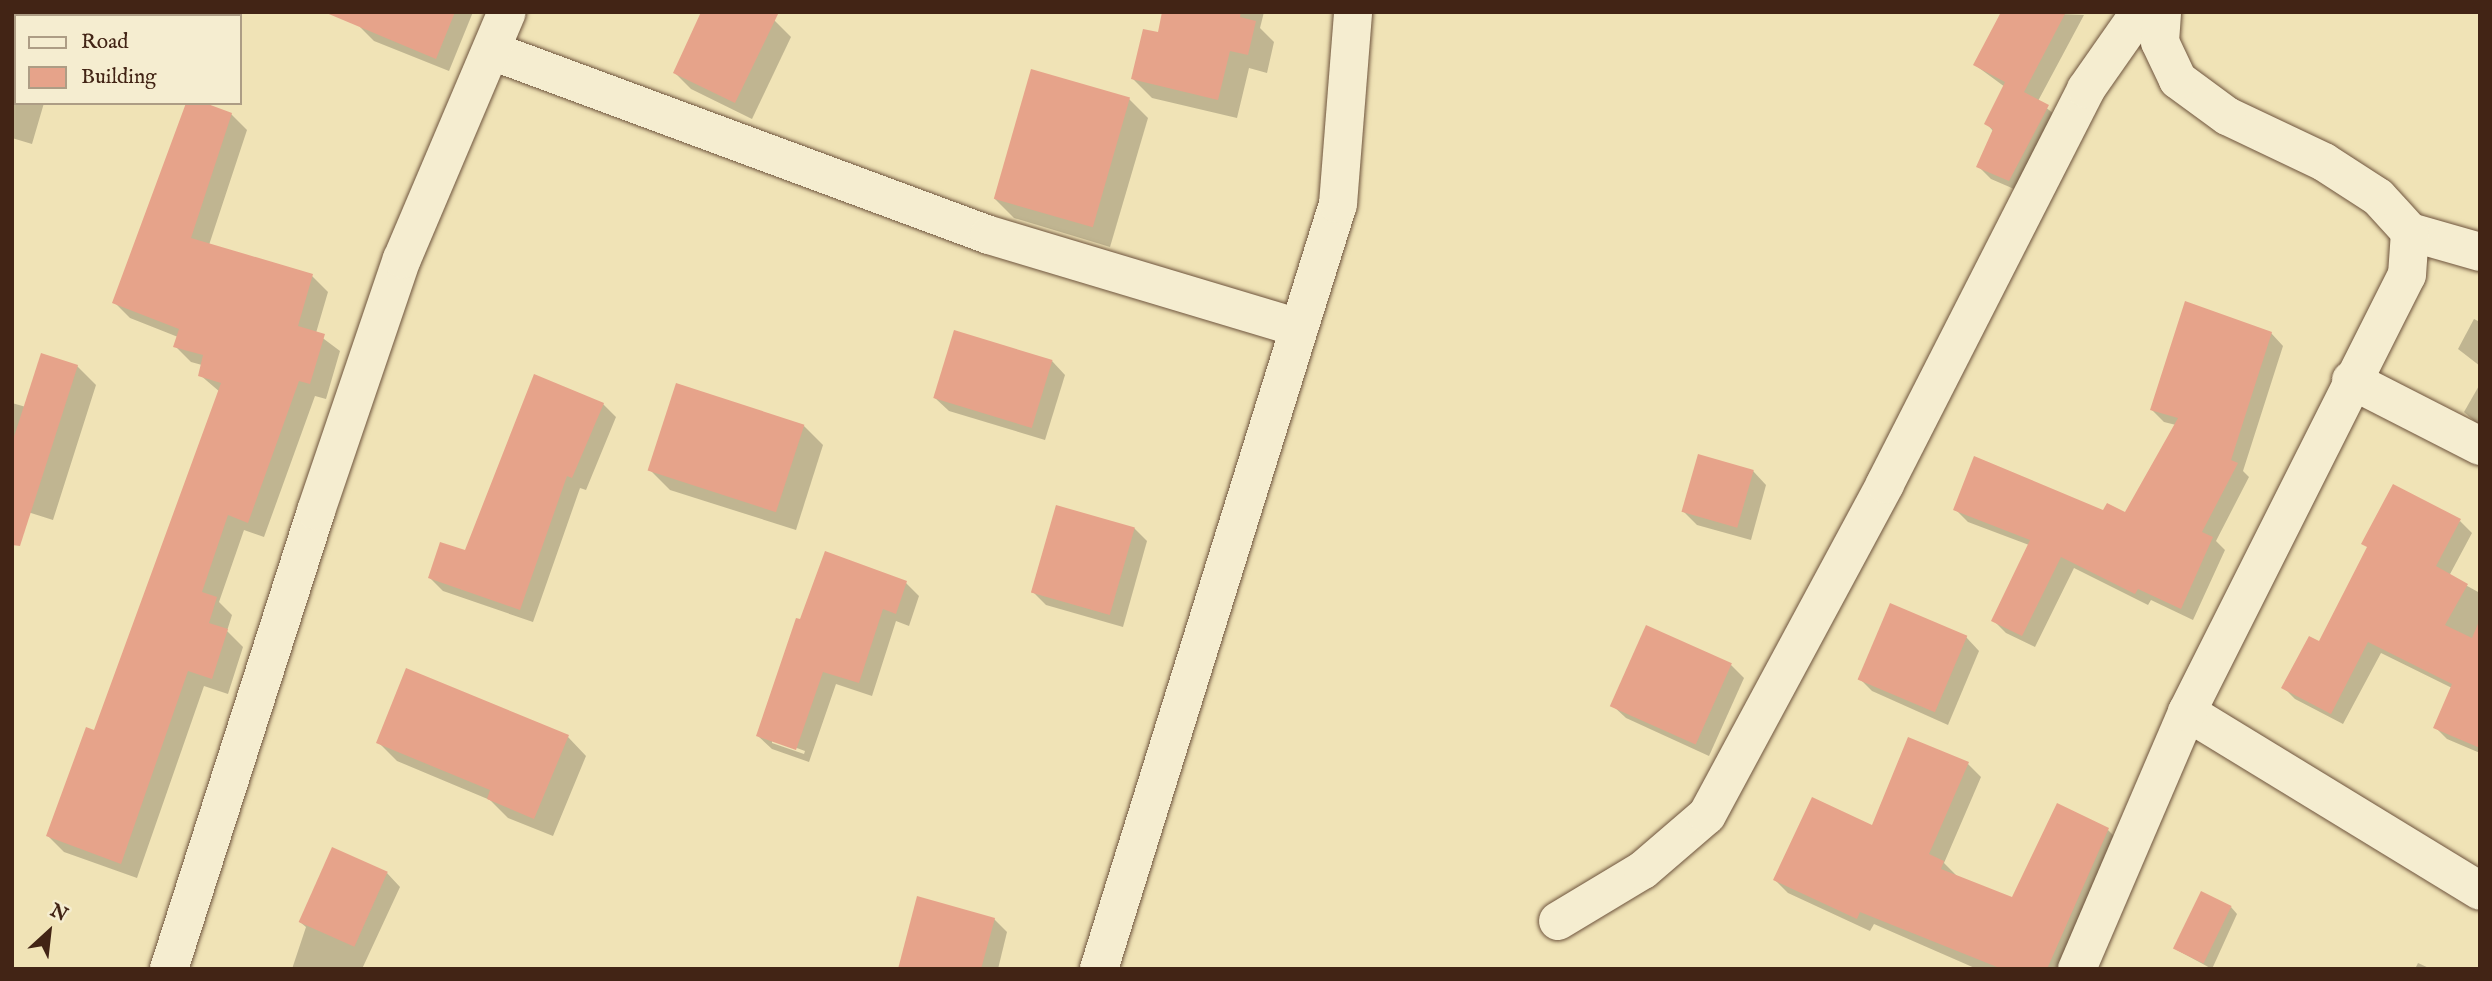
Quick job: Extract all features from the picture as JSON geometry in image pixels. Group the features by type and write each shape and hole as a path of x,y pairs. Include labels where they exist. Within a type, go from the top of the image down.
{"street":[{"path":"169,969 316,511 402,259 507,12"},
{"path":"1100,969 1296,327 1338,204 1353,12"},
{"path":"1558,921 1643,870 1707,815 1885,484 2086,89 2140,12"},
{"path":"2162,12 2160,42 2178,80 2227,117 2324,162 2378,197 2410,232 2480,252"},
{"path":"492,51 989,235 1296,327"},
{"path":"2077,969 2187,712 2351,380 2407,275 2410,232"},
{"path":"2351,380 2480,446"},
{"path":"2187,712 2480,891"}],"building":[{"path":"324,12 455,12 436,59"},
{"path":"701,12 779,12 735,103 673,73"},
{"path":"1162,12 1241,12 1240,17 1256,21 1248,55 1230,51 1218,100 1131,79 1143,29 1158,32"},
{"path":"2001,12 2066,12 2024,92 2049,105 2009,181 1976,167 1993,129 1984,124 2005,82 1973,65"},
{"path":"1031,69 1130,97 1093,227 994,199"},
{"path":"185,105 210,105 232,113 191,238 313,274 298,326 325,334 310,384 299,381 248,523 228,515 202,592 217,597 209,623 228,629 212,679 188,671 121,864 46,836 86,727 94,730 221,383 198,376 203,355 173,347 179,329 112,303"},
{"path":"2185,301 2272,332 2231,460 2238,463 2202,532 2213,537 2181,609 2138,589 2135,594 2061,557 2022,636 1991,621 2030,540 1953,510 1974,456 2103,510 2107,503 2125,512 2178,418 2150,410"},
{"path":"954,330 1052,360 1032,428 933,398"},
{"path":"41,353 78,365 20,546 12,545 12,443"},
{"path":"534,374 604,403 572,478 567,476 520,610 428,578 440,542 465,550"},
{"path":"676,383 804,425 776,512 648,470"},
{"path":"1698,454 1754,470 1737,528 1681,512"},
{"path":"2393,484 2461,519 2436,566 2468,584 2445,625 2472,638 2480,619 2480,748 2433,728 2452,684 2368,642 2331,714 2281,688 2309,636 2319,641 2367,547 2361,544"},
{"path":"1056,505 1135,528 1110,615 1031,592"},
{"path":"825,551 907,581 896,614 883,609 859,683 823,672 796,750 756,736 796,618 800,619"},
{"path":"1890,603 1967,636 1935,712 1858,679"},
{"path":"1646,625 1732,663 1696,745 1610,706"},
{"path":"406,668 569,735 534,819 487,799 490,790 376,743"},
{"path":"1908,737 1969,762 1929,854 1944,861 1941,869 2012,897 2057,803 2109,828 2047,969 2002,969 1860,912 1857,919 1773,880 1812,797 1872,825"},
{"path":"332,847 388,872 354,947 299,922"},
{"path":"2201,891 2232,906 2204,963 2173,949"},
{"path":"917,896 995,918 981,969 898,969"}]}
